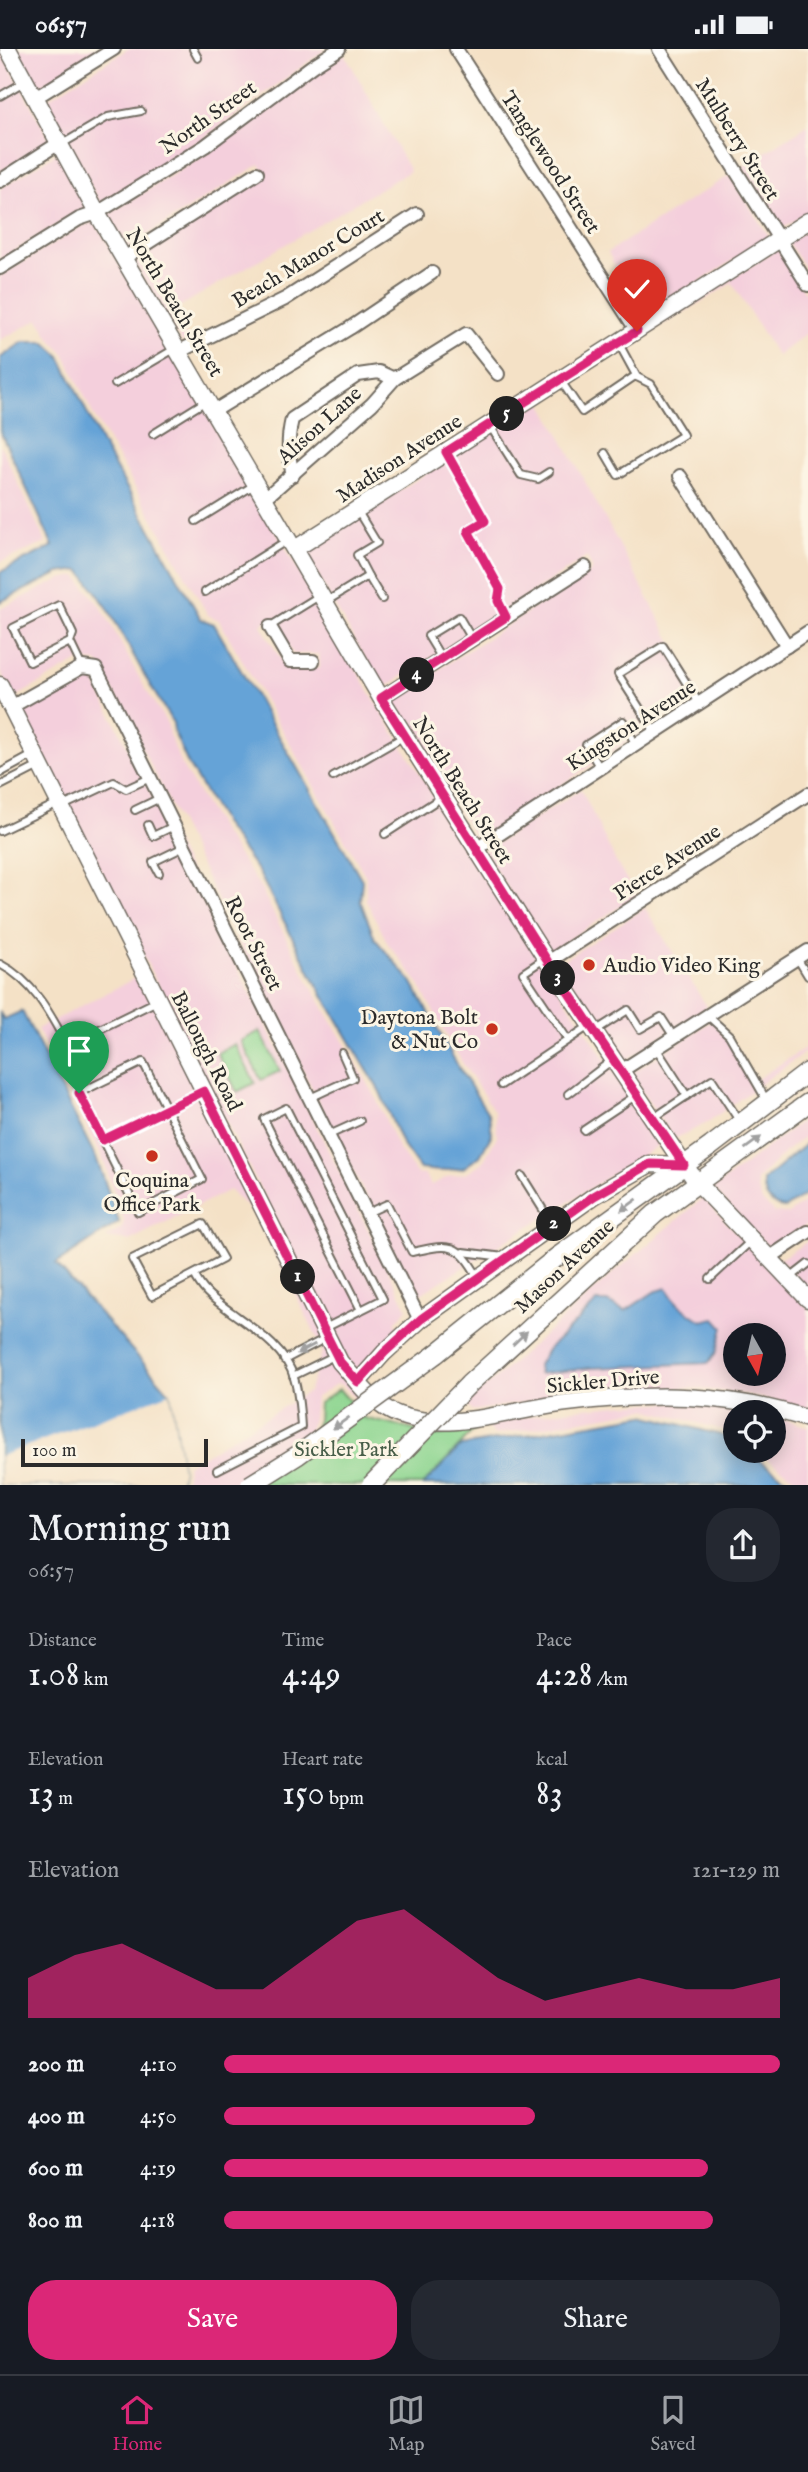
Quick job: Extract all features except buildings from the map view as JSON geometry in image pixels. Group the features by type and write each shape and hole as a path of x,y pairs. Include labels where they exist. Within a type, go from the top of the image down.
{"main road":[{"path":"250,1485 298,1455 436,1354 556,1257 808,1072"},
{"name":"Mason Avenue","path":"371,1485 469,1384 655,1214 808,1103"}],"street":[{"name":"North Beach Street","path":"8,49 97,213 381,698 475,850 684,1165 808,1299"},
{"path":"35,98 114,49"},
{"name":"North Street","path":"0,268 79,219 97,213 205,146 339,49"},
{"name":"Tanglewood Street","path":"456,49 637,331"},
{"name":"Mulberry Street","path":"659,49 808,285"},
{"path":"0,180 60,144"},
{"path":"124,258 257,173"},
{"name":"Beach Manor Court","path":"179,349 285,299 417,214"},
{"name":"Madison Avenue","path":"292,544 356,510 808,221"},
{"path":"211,406 350,328 432,273"},
{"name":"Alison Lane","path":"264,499 372,404 396,377 466,334 498,374"},
{"path":"293,475 288,453 292,419 358,375 379,372 396,377"},
{"path":"680,476 787,646"},
{"path":"381,698 585,567"},
{"path":"269,628 290,661 313,661"},
{"name":"Kingston Avenue","path":"475,850 808,632"},
{"path":"11,707 82,667"},
{"name":"Root Street","path":"82,667 96,669 421,1319"},
{"name":"Ballough Road","path":"0,685 340,1362 381,1407 401,1415"},
{"name":"Pierce Avenue","path":"546,960 808,794"},
{"path":"617,1065 656,1048 803,955"},
{"path":"358,1382 384,1353 421,1319 594,1196 650,1164 684,1165"},
{"path":"769,1258 808,1232"},
{"name":"Sickler Drive","path":"401,1415 443,1422 565,1403 688,1395 732,1399 808,1419"}],"lane":[{"path":"193,49 198,58"},
{"path":"0,96 25,81"},
{"path":"60,144 108,117 141,111"},
{"path":"605,453 618,475 683,435 651,384 637,377 618,343"},
{"path":"115,384 179,349"},
{"path":"560,379 582,412 637,377"},
{"path":"153,434 211,406"},
{"path":"489,425 521,475 538,479 549,472"},
{"path":"446,452 485,521 468,531 500,589 498,601 506,617"},
{"path":"195,521 256,484"},
{"path":"356,510 377,543 356,555 382,599"},
{"path":"205,592 292,544"},
{"path":"269,628 368,576"},
{"path":"70,642 30,662 13,628 58,605 73,634 70,642 82,667"},
{"path":"442,659 428,636 459,617 472,639"},
{"path":"655,733 618,674 663,646 699,703"},
{"path":"600,768 586,745 623,721 636,745"},
{"path":"333,777 404,736"},
{"path":"0,773 38,760"},
{"path":"0,786 38,760"},
{"path":"0,831 114,782 126,789 150,778"},
{"path":"385,834 442,797"},
{"path":"135,810 160,798"},
{"path":"148,825 153,836 174,826"},
{"path":"159,873 153,862 184,846"},
{"path":"803,955 808,976"},
{"path":"546,960 523,973 568,1040"},
{"path":"0,964 17,973 28,984 67,1045 158,1000"},
{"path":"501,1086 568,1040 628,1010 640,1030 661,1017 674,1037"},
{"path":"708,1015 729,1035 768,1103"},
{"path":"656,1048 687,1096"},
{"path":"310,1098 352,1078 342,1052"},
{"path":"143,1062 202,1179 138,1212 103,1140 79,1093 143,1062"},
{"path":"568,1094 617,1065"},
{"path":"652,1119 712,1079 741,1123"},
{"path":"103,1140 204,1091"},
{"path":"584,1130 636,1094"},
{"path":"284,1360 361,1310 383,1299 286,1108 264,1119 361,1310"},
{"path":"328,1135 359,1121"},
{"path":"522,1176 552,1224"},
{"path":"367,1213 387,1204 412,1252 443,1245 463,1253 506,1257"},
{"path":"203,1224 223,1259 194,1274 152,1296 132,1259 203,1224"},
{"path":"710,1279 752,1240"},
{"path":"463,1253 478,1277"},
{"path":"789,1278 808,1264"},
{"path":"194,1274 203,1291 261,1333 284,1360 293,1376 301,1427 217,1470"},
{"path":"293,1376 336,1354"}],"shaded area":[{"path":"0,49 50,140 0,172"},
{"path":"15,49 101,49 37,89"},
{"path":"128,49 326,49 202,140 100,203 44,101"},
{"path":"345,54 410,171 172,311 188,340 182,342 133,261 266,177 260,164 126,248 107,215 208,153 315,73"},
{"path":"808,125 808,212 780,230 741,168"},
{"path":"57,153 88,209 76,213 0,260 0,189"},
{"path":"730,175 769,237 640,321 608,252"},
{"path":"95,222 379,708 473,859 661,1144 416,1297 101,666 96,662 79,661 14,698 0,670 0,609 61,579 77,576 103,610 168,725 183,768 259,885 311,986 375,1095 398,1148 417,1174 425,1175 431,1185 450,1176 466,1173 483,1162 497,1136 494,1111 463,1064 415,978 388,944 366,900 366,877 219,620 208,615 93,414 64,353 51,340 39,319 0,340 0,276 82,226","holes":["271,617 293,654 319,654 320,668 290,668 284,665 261,625"]},
{"path":"808,229 808,273 788,242"},
{"path":"777,249 808,297 808,332 777,356 732,283 646,335"},
{"path":"541,400 700,694 477,840 390,701 593,570 587,557 383,689 304,552"},
{"path":"0,444 46,543 0,562"},
{"path":"83,675 92,676 407,1308 395,1323 400,1329 358,1372 345,1358 20,710"},
{"path":"581,789 617,864 637,896 549,952 484,852"},
{"path":"645,908 707,1007 623,1062 557,964"},
{"path":"139,976 364,1398 358,1402 343,1385 336,1384 315,1398 313,1419 304,1442 236,1485 185,1485 187,1465 308,1392 323,1350 256,1215 229,1190 129,1241 106,1238 122,1228 124,1220 102,1157 37,1029"},
{"path":"715,1019 754,1081 808,1046 808,1050 705,1124 674,1139 630,1074"},
{"path":"808,1116 808,1134 757,1180 762,1201 775,1213 788,1214 808,1200 808,1224 770,1249 713,1189"},
{"path":"703,1198 808,1308 808,1412 786,1404 786,1400 687,1388 564,1396 472,1411 465,1402 495,1379 609,1277","holes":["654,1292 671,1298 702,1321 681,1364 554,1371 607,1302 625,1311"]},
{"path":"808,1241 808,1289 780,1259"},
{"path":"688,1402 723,1407 723,1430 645,1409 495,1435 484,1424 566,1410"},
{"path":"786,1420 808,1427 808,1485 803,1485 773,1463 786,1463"}],"green space":[{"path":"260,1031 280,1071 261,1080 241,1041"},
{"path":"235,1044 255,1083 237,1092 217,1053"},
{"name":"Sickler Park","path":"339,1389 364,1418 440,1436 475,1429 423,1485 249,1485 307,1448 318,1420 319,1403"}],"water":[{"path":"23,342 45,342 60,356 101,442 201,619 214,624 362,880 360,900 375,939 411,981 459,1068 489,1115 492,1134 480,1156 463,1168 440,1171 420,1169 402,1144 380,1092 316,983 259,873 225,826 188,764 174,732 173,723 107,607 80,570 59,573 0,602 0,572 53,546 0,431 0,358"},
{"path":"22,1011 97,1160 119,1222 56,1264 170,1393 182,1470 179,1485 0,1485 0,1013 4,1019"},
{"path":"808,1142 808,1193 785,1208 772,1203 764,1191 763,1181"},
{"path":"667,1288 673,1299 687,1311 702,1321 715,1318 723,1327 717,1351 708,1363 590,1368 539,1374 538,1365 547,1350 597,1302 607,1302 625,1311 654,1292"},
{"path":"644,1415 721,1435 723,1463 763,1463 796,1485 423,1485 461,1446"}],"pier":[{"path":"170,1393 182,1470 179,1485 0,1485 0,1456"}],"place":[{"name":"Audio Video King","path":"589,965"},
{"name":"Daytona Bolt & Nut Co","path":"492,1029"},
{"name":"Coquina Office Park","path":"152,1156"}],"route":[{"path":"79,1093 103,1140 204,1091 340,1362 358,1382 384,1353 421,1319 594,1196 650,1164 684,1165 475,850 381,698 506,617 498,601 500,589 468,531 485,521 446,452 637,331"}]}
